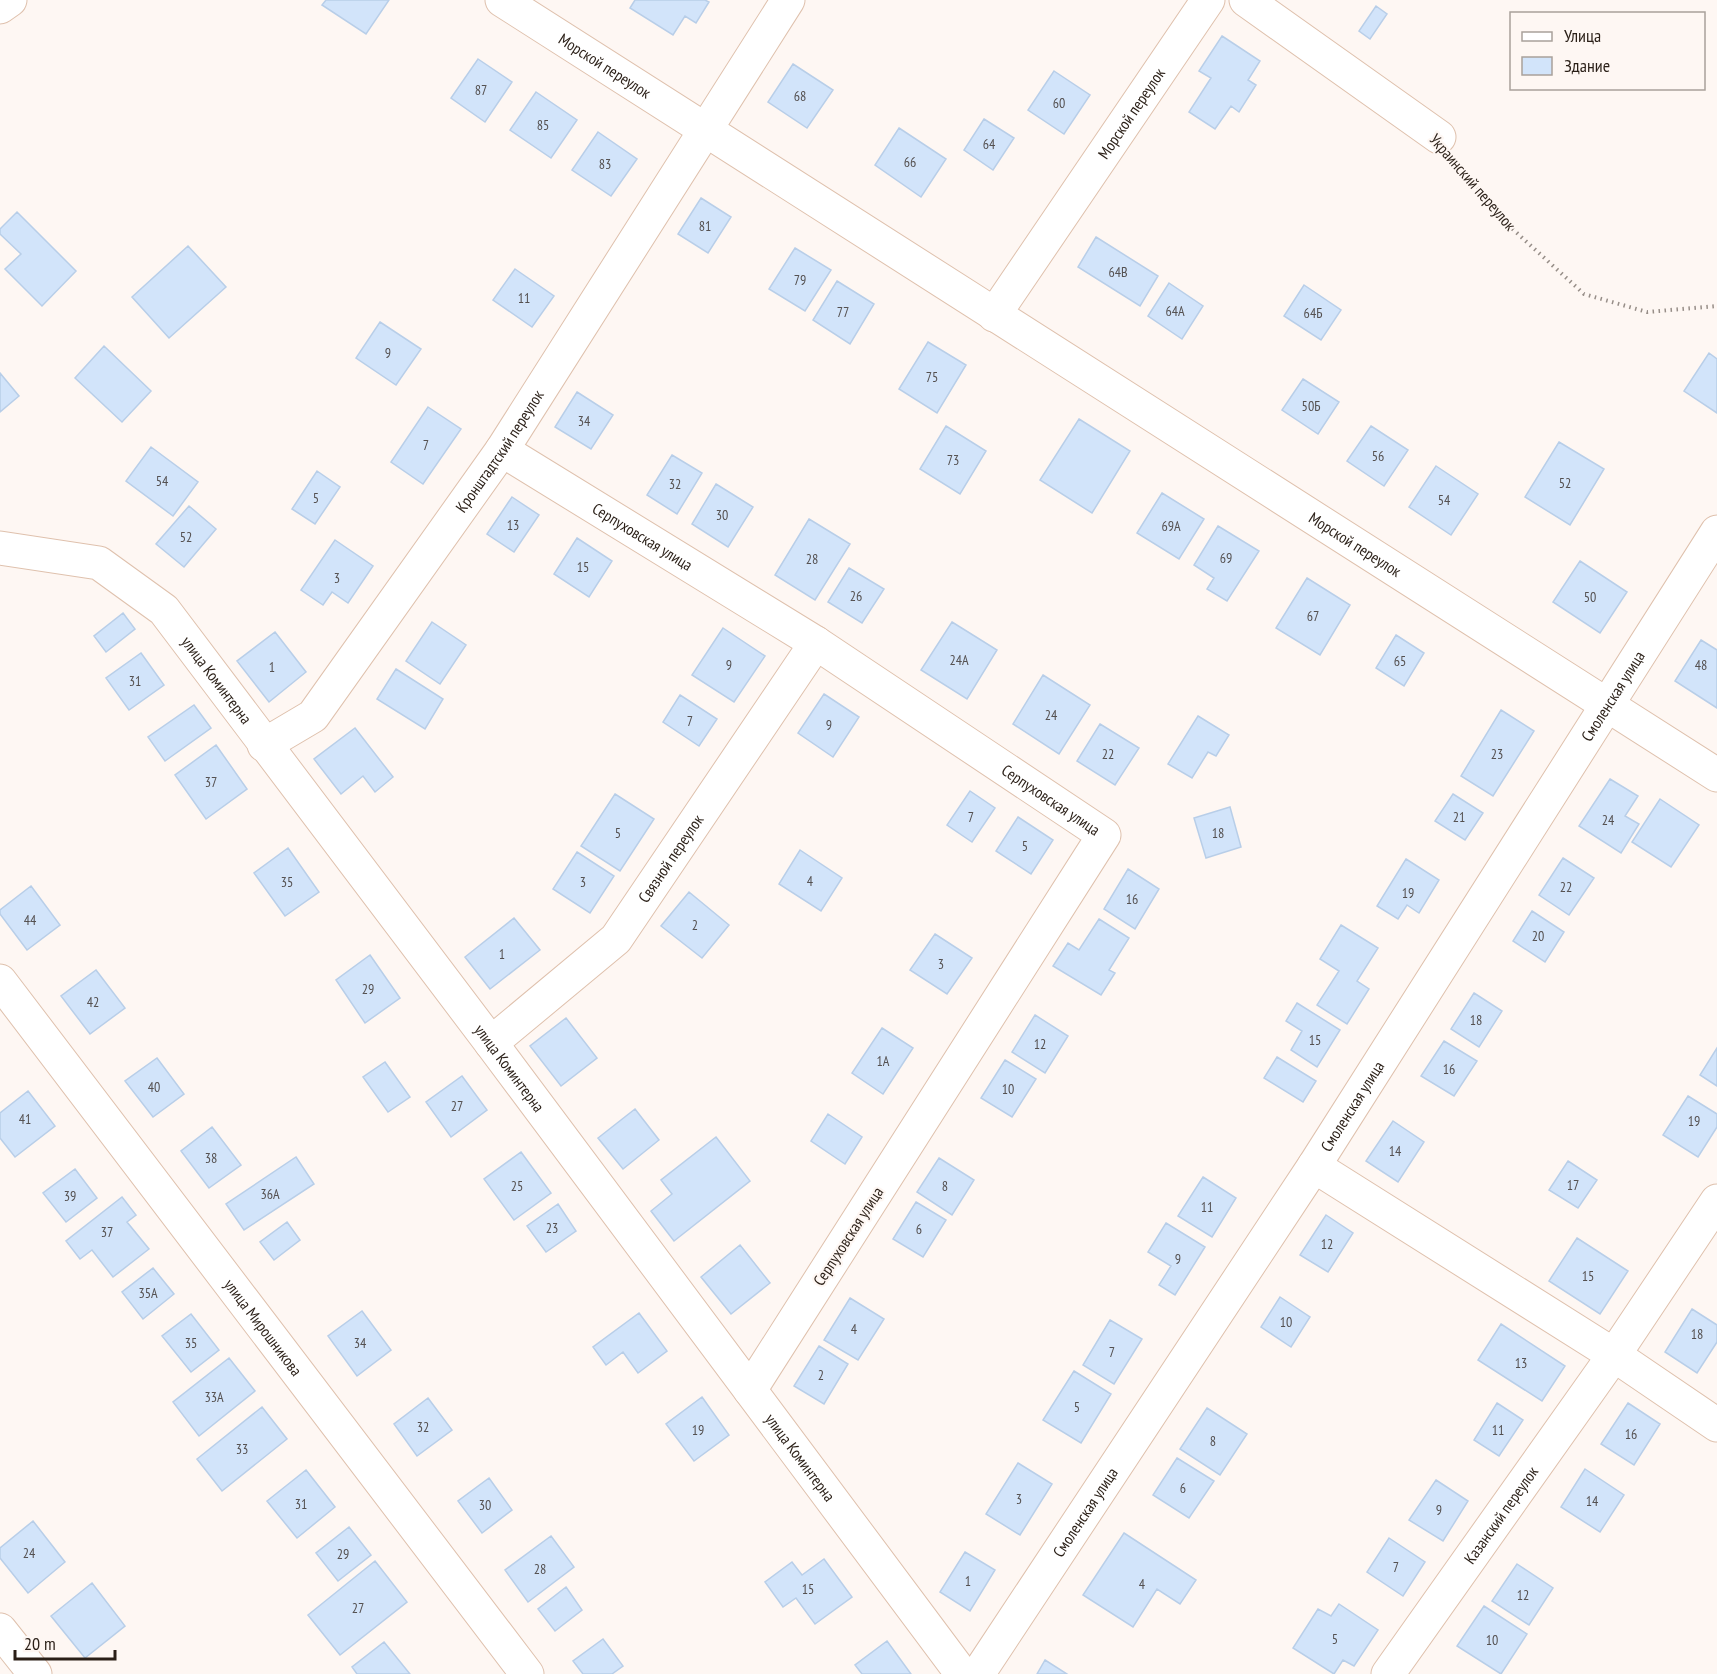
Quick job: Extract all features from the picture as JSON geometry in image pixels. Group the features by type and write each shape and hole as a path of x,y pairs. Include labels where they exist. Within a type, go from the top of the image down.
{"street":[{"path":"0,7 10,0"},
{"name":"Морской переулок","path":"502,0 994,315 1608,703 1717,775"},
{"path":"706,131 788,0"},
{"name":"Морской переулок","path":"994,315 1208,0"},
{"name":"Украинский переулок","path":"1246,0 1439,137"},
{"name":"Кронштадтский переулок","path":"264,745 313,716 502,450 706,131"},
{"name":"Серпуховская улица","path":"502,450 816,643 1104,834 750,1390"},
{"name":"Смоленская улица","path":"978,1674 1314,1166 1717,532"},
{"name":"улица Коминтерна","path":"0,548 99,563 164,610 962,1674"},
{"name":"Связной переулок","path":"491,1043 616,939 816,643"},
{"name":"улица Мирошникова","path":"0,981 527,1674"},
{"path":"1314,1166 1614,1355 1717,1425"},
{"name":"Казанский переулок","path":"1388,1674 1614,1355 1717,1201"},
{"path":"0,1630 35,1674"}],"path":[{"name":"Украинский переулок","path":"1439,137 1507,224 1584,294 1647,312 1717,306"}],"building":[{"path":"326,0 389,0 366,34 322,5"},
{"path":"635,0 705,0 709,2 696,23 685,16 673,35 630,8"},
{"path":"1376,6 1387,14 1370,39 1359,31"},
{"path":"1222,36 1260,61 1248,80 1256,85 1239,112 1231,106 1215,129 1189,112 1211,78 1199,71"},
{"path":"478,59 512,82 485,122 451,98"},
{"path":"793,64 833,90 807,128 768,102"},
{"path":"1054,71 1090,95 1064,134 1028,110"},
{"path":"536,92 577,120 551,158 510,130"},
{"path":"984,119 1014,138 993,170 964,150"},
{"path":"899,128 946,159 921,197 875,165"},
{"path":"598,132 637,159 611,196 572,170"},
{"path":"701,198 731,217 708,253 678,234"},
{"path":"17,212 76,271 42,306 5,269 21,254 0,234 0,229"},
{"path":"1096,237 1158,276 1140,306 1078,267"},
{"path":"188,246 226,287 169,338 132,297"},
{"path":"795,248 831,270 805,311 769,289"},
{"path":"515,269 554,296 532,327 493,300"},
{"path":"837,281 874,304 850,344 813,320"},
{"path":"1169,283 1203,306 1182,339 1148,316"},
{"path":"1304,285 1341,310 1321,340 1284,316"},
{"path":"380,322 421,349 396,385 356,358"},
{"path":"928,342 966,365 937,413 899,389"},
{"path":"104,346 151,391 122,422 75,378"},
{"path":"1709,353 1717,359 1717,413 1684,391"},
{"path":"0,373 19,396 0,412"},
{"path":"1303,379 1339,402 1318,434 1282,410"},
{"path":"577,392 613,415 591,449 555,427"},
{"path":"428,407 461,429 423,484 391,462"},
{"path":"1079,419 1130,451 1092,513 1040,480"},
{"path":"946,426 986,451 960,494 920,469"},
{"path":"1371,426 1408,450 1384,486 1347,461"},
{"path":"1559,442 1604,469 1570,525 1525,497"},
{"path":"151,447 198,482 173,516 126,481"},
{"path":"672,455 702,473 677,514 647,495"},
{"path":"1436,466 1478,494 1451,535 1409,507"},
{"path":"317,471 340,487 315,524 292,509"},
{"path":"716,484 753,507 728,547 692,524"},
{"path":"1162,493 1204,519 1179,559 1137,533"},
{"path":"512,497 539,515 514,552 487,534"},
{"path":"189,506 216,529 184,567 156,544"},
{"path":"809,519 850,544 815,600 775,575"},
{"path":"1218,526 1259,551 1227,601 1207,589 1214,578 1194,565"},
{"path":"577,538 612,561 589,597 554,574"},
{"path":"335,540 373,566 348,603 332,592 323,605 301,590"},
{"path":"1580,561 1627,592 1600,633 1553,602"},
{"path":"849,568 884,589 862,623 828,602"},
{"path":"1307,578 1350,605 1320,655 1276,628"},
{"path":"123,613 135,629 106,652 94,636"},
{"path":"432,622 466,645 440,684 406,661"},
{"path":"952,622 997,650 967,699 921,670"},
{"path":"723,628 765,656 734,702 692,675"},
{"path":"275,632 306,672 269,702 237,661"},
{"path":"1396,635 1424,653 1404,686 1376,668"},
{"path":"1701,640 1717,650 1717,708 1675,681"},
{"path":"141,653 164,685 129,710 106,678"},
{"path":"396,669 443,699 425,729 377,699"},
{"path":"1043,675 1090,705 1059,754 1013,724"},
{"path":"824,694 859,717 833,757 798,733"},
{"path":"680,695 717,719 699,746 663,722"},
{"path":"194,705 211,728 165,761 148,737"},
{"path":"1501,710 1534,731 1493,796 1461,776"},
{"path":"1198,716 1229,735 1216,756 1208,752 1192,778 1168,764"},
{"path":"1100,724 1139,748 1115,785 1077,761"},
{"path":"355,728 393,777 375,792 363,776 341,794 314,759"},
{"path":"216,745 247,789 206,819 175,775"},
{"path":"1610,779 1638,796 1625,816 1639,824 1621,853 1579,826"},
{"path":"970,791 995,808 972,842 947,825"},
{"path":"615,794 654,819 620,871 581,846"},
{"path":"1453,794 1483,813 1465,840 1435,821"},
{"path":"1660,799 1699,825 1671,867 1632,842"},
{"path":"1230,807 1241,847 1206,858 1194,818"},
{"path":"1018,817 1053,840 1031,874 996,851"},
{"path":"288,848 319,892 285,916 254,873"},
{"path":"800,850 842,878 821,911 779,884"},
{"path":"577,852 614,876 590,913 553,889"},
{"path":"1563,858 1594,878 1569,915 1539,895"},
{"path":"1406,859 1439,880 1419,913 1407,905 1398,919 1377,906"},
{"path":"1128,869 1159,889 1135,929 1104,909"},
{"path":"31,886 60,925 27,950 0,914 0,910"},
{"path":"689,892 729,925 702,958 661,926"},
{"path":"1532,911 1564,932 1545,962 1513,941"},
{"path":"514,918 540,950 490,989 465,957"},
{"path":"1099,919 1129,938 1109,970 1115,973 1101,995 1053,966 1068,943 1079,950"},
{"path":"1341,925 1378,948 1357,981 1369,989 1347,1024 1317,1005 1339,971 1320,959"},
{"path":"935,934 972,958 947,994 910,970"},
{"path":"370,955 400,998 365,1023 336,980"},
{"path":"96,970 125,1008 90,1034 61,996"},
{"path":"1474,993 1502,1011 1479,1047 1451,1029"},
{"path":"1297,1003 1340,1030 1317,1067 1291,1050 1302,1031 1286,1021"},
{"path":"1035,1015 1068,1036 1045,1073 1012,1052"},
{"path":"566,1018 597,1058 561,1086 530,1046"},
{"path":"882,1028 913,1048 883,1094 852,1073"},
{"path":"1444,1041 1477,1061 1454,1096 1421,1076"},
{"path":"1717,1048 1717,1086 1700,1075"},
{"path":"1277,1057 1316,1081 1303,1102 1264,1078"},
{"path":"157,1058 184,1094 153,1117 125,1081"},
{"path":"1005,1060 1036,1079 1012,1117 981,1098"},
{"path":"385,1062 410,1097 388,1112 363,1077"},
{"path":"462,1076 487,1110 451,1137 426,1102"},
{"path":"28,1091 55,1126 15,1157 0,1138 0,1113"},
{"path":"1688,1096 1717,1114 1717,1127 1698,1157 1663,1135"},
{"path":"635,1109 659,1140 623,1169 598,1138"},
{"path":"828,1114 862,1137 845,1164 811,1141"},
{"path":"1393,1121 1424,1142 1398,1182 1366,1161"},
{"path":"212,1127 241,1165 209,1188 181,1151"},
{"path":"716,1137 750,1181 674,1241 651,1211 672,1194 661,1180"},
{"path":"521,1152 551,1193 514,1220 484,1179"},
{"path":"296,1157 314,1184 244,1230 226,1204"},
{"path":"939,1158 974,1180 952,1215 917,1192"},
{"path":"1568,1161 1597,1180 1578,1208 1549,1190"},
{"path":"75,1169 97,1198 66,1222 43,1193"},
{"path":"1203,1177 1236,1198 1212,1237 1178,1216"},
{"path":"122,1197 136,1215 127,1222 149,1249 113,1277 92,1250 80,1259 66,1241"},
{"path":"916,1202 946,1220 923,1257 893,1239"},
{"path":"558,1204 576,1231 546,1252 527,1226"},
{"path":"1326,1215 1353,1233 1328,1272 1300,1255"},
{"path":"287,1222 300,1240 274,1260 260,1242"},
{"path":"1166,1223 1205,1247 1175,1295 1159,1285 1171,1266 1148,1252"},
{"path":"1577,1238 1628,1271 1600,1314 1549,1281"},
{"path":"740,1245 770,1283 731,1314 701,1277"},
{"path":"153,1268 174,1294 143,1319 122,1292"},
{"path":"1280,1297 1310,1317 1291,1347 1261,1327"},
{"path":"850,1298 884,1319 858,1360 824,1340"},
{"path":"1692,1309 1717,1325 1717,1342 1697,1373 1665,1352"},
{"path":"362,1311 391,1350 357,1376 328,1336"},
{"path":"639,1313 667,1351 638,1373 623,1352 606,1365 593,1347"},
{"path":"191,1314 219,1350 191,1372 162,1336"},
{"path":"1110,1320 1142,1339 1114,1384 1083,1365"},
{"path":"1501,1324 1565,1366 1542,1401 1478,1360"},
{"path":"819,1346 848,1364 824,1404 794,1386"},
{"path":"229,1358 255,1391 199,1436 173,1402"},
{"path":"1074,1371 1111,1394 1081,1443 1043,1420"},
{"path":"702,1397 729,1435 694,1461 666,1424"},
{"path":"428,1398 452,1430 417,1456 394,1424"},
{"path":"1497,1403 1523,1420 1499,1456 1474,1440"},
{"path":"1628,1403 1660,1424 1634,1465 1601,1444"},
{"path":"262,1407 287,1439 222,1491 197,1459"},
{"path":"1207,1408 1247,1434 1220,1475 1180,1449"},
{"path":"1177,1458 1214,1481 1189,1518 1153,1495"},
{"path":"1018,1463 1052,1484 1020,1535 986,1514"},
{"path":"1585,1469 1624,1495 1600,1532 1561,1507"},
{"path":"306,1470 335,1507 297,1538 267,1501"},
{"path":"489,1478 512,1510 482,1533 458,1501"},
{"path":"1436,1480 1468,1501 1443,1541 1409,1520"},
{"path":"33,1521 65,1562 28,1593 0,1558 0,1548"},
{"path":"349,1527 371,1555 338,1581 316,1553"},
{"path":"1124,1533 1196,1580 1180,1604 1157,1589 1133,1627 1083,1595"},
{"path":"551,1536 574,1567 528,1602 505,1570"},
{"path":"1389,1538 1425,1562 1403,1596 1367,1572"},
{"path":"965,1552 995,1570 970,1611 940,1592"},
{"path":"824,1559 852,1597 815,1624 796,1598 783,1607 765,1582 792,1562 802,1575"},
{"path":"375,1561 407,1602 340,1655 308,1615"},
{"path":"1517,1564 1553,1588 1529,1625 1492,1601"},
{"path":"92,1583 125,1626 85,1658 51,1616"},
{"path":"566,1587 582,1610 555,1631 538,1609"},
{"path":"1339,1604 1378,1630 1354,1666 1343,1660 1334,1674 1293,1648 1318,1609 1331,1616"},
{"path":"1484,1606 1527,1634 1501,1674 1457,1646"},
{"path":"603,1639 623,1666 612,1674 583,1674 573,1661"},
{"path":"887,1641 911,1674 862,1674 855,1665"},
{"path":"384,1642 410,1674 357,1674 352,1667"},
{"path":"1045,1660 1067,1674 1037,1674"}]}
